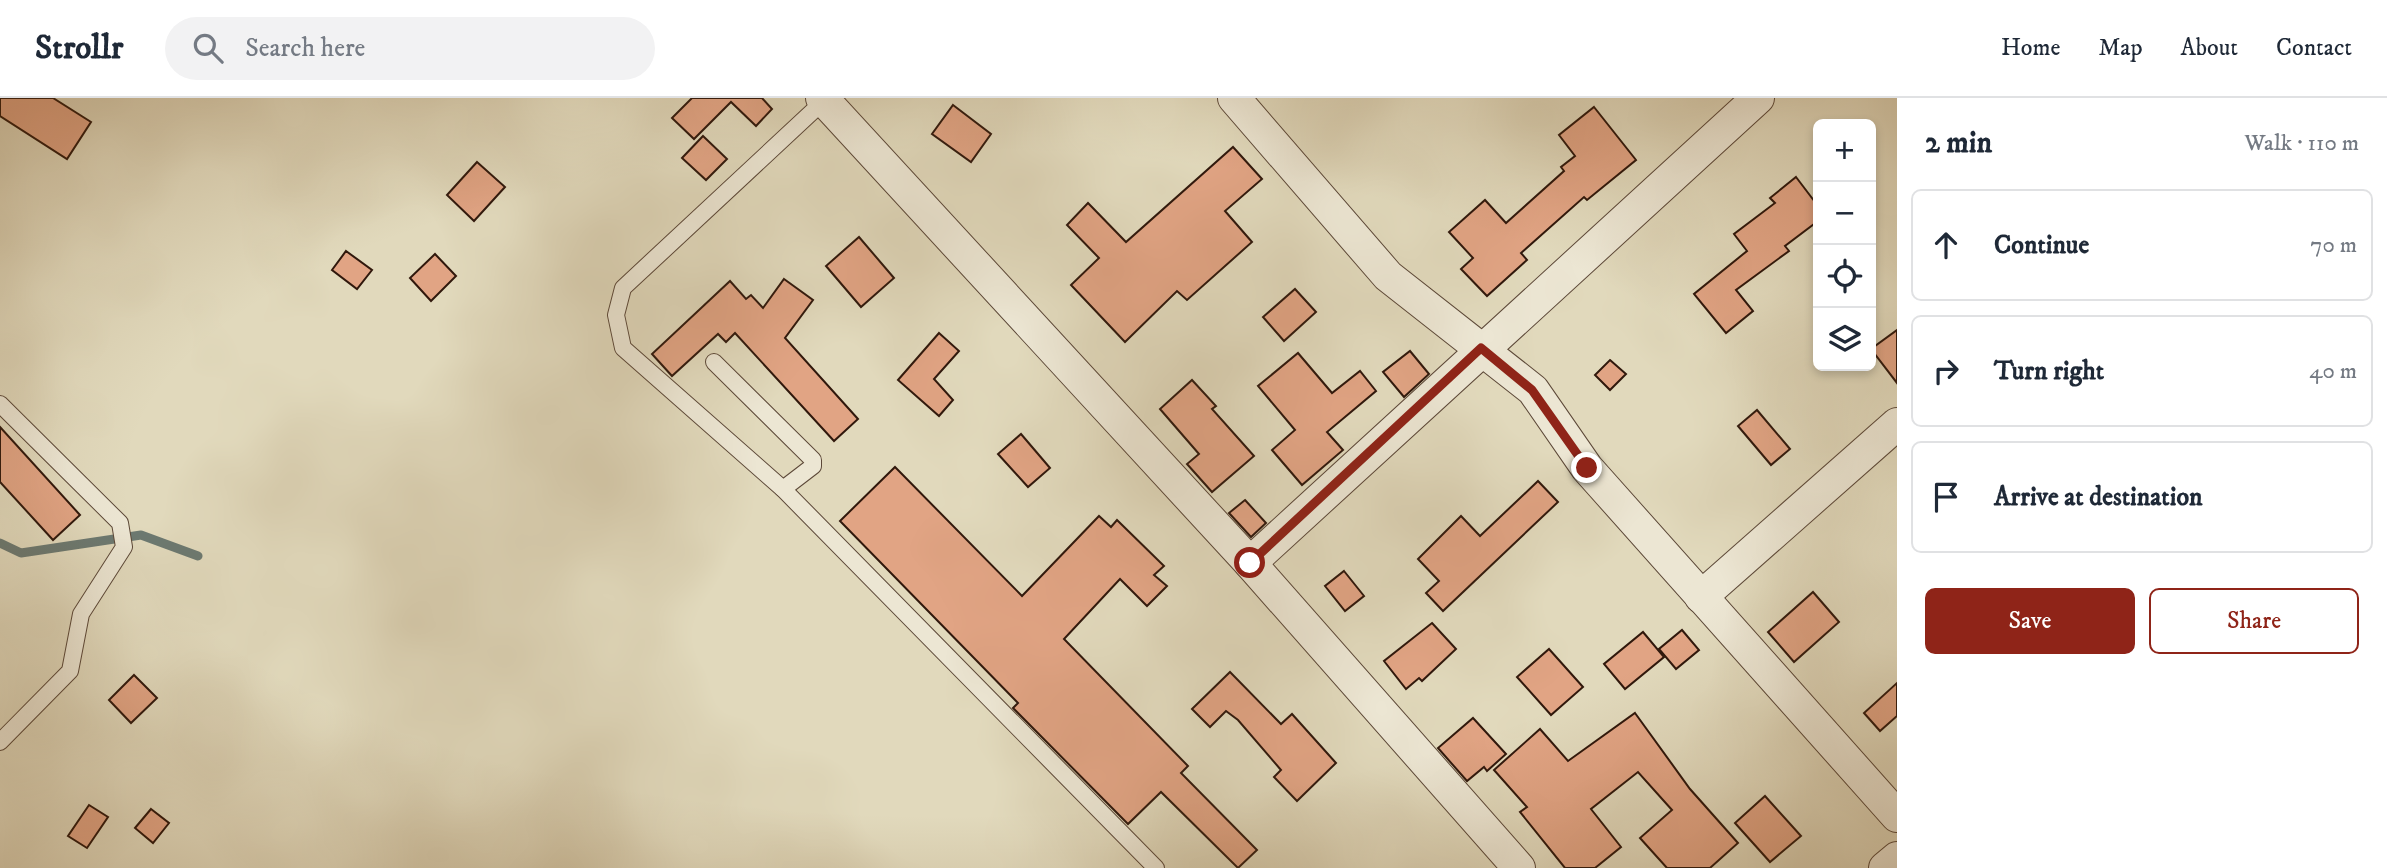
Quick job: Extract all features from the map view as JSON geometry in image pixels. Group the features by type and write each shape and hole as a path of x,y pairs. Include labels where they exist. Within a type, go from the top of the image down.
{"street":[{"path":"1234,98 1388,276 1532,390 1587,468 1897,816"},
{"path":"1250,563 1481,348 1758,98"},
{"path":"824,99 1250,563 1519,868"},
{"path":"1701,597 1897,424"},
{"path":"1885,868 1897,858"}],"lane":[{"path":"824,99 623,288 616,315 623,348 783,489 1156,868"},
{"path":"713,362 813,460 813,466 783,489"},
{"path":"0,404 120,523 124,534 124,547 81,614 70,671 0,742"}],"building":[{"path":"0,98 53,98 91,122 67,159 0,116"},
{"path":"692,98 762,98 772,109 756,126 731,102 694,139 672,118"},
{"path":"953,105 991,134 971,162 932,134"},
{"path":"1594,107 1636,160 1587,200 1584,197 1521,253 1527,260 1487,296 1461,269 1473,258 1449,232 1485,200 1506,223 1564,171 1561,167 1575,156 1559,135"},
{"path":"703,136 727,159 706,180 682,158"},
{"path":"1233,147 1262,179 1225,211 1252,242 1187,300 1177,291 1125,342 1071,285 1099,258 1067,225 1088,203 1126,242"},
{"path":"477,162 505,187 474,221 447,195"},
{"path":"1796,177 1813,199 1813,225 1785,246 1789,251 1736,290 1753,311 1726,333 1694,294 1747,251 1734,234 1775,203 1770,198"},
{"path":"859,237 894,278 861,307 826,266"},
{"path":"346,251 372,270 357,289 332,270"},
{"path":"435,254 456,276 431,301 410,278"},
{"path":"784,279 813,300 785,338 858,419 834,441 735,333 726,342 718,334 672,376 652,354 730,281 746,299 751,295 763,308"},
{"path":"1295,289 1316,312 1284,341 1263,317"},
{"path":"1897,330 1897,383 1876,356 1876,345"},
{"path":"939,333 959,351 934,379 953,400 939,416 898,380"},
{"path":"1410,351 1429,374 1404,397 1383,372"},
{"path":"1298,353 1332,393 1360,371 1376,391 1327,432 1343,450 1302,485 1272,450 1295,430 1258,386"},
{"path":"1610,360 1626,374 1610,390 1595,375"},
{"path":"1192,380 1216,406 1212,409 1254,456 1212,492 1187,464 1199,454 1160,409"},
{"path":"1757,410 1790,449 1771,465 1738,426"},
{"path":"0,427 80,515 53,540 0,482"},
{"path":"1021,434 1050,468 1028,487 998,454"},
{"path":"895,467 1022,596 1099,516 1111,527 1117,520 1164,566 1154,575 1167,586 1147,606 1120,579 1064,639 1188,766 1181,773 1257,850 1238,868 1161,792 1128,824 1013,708 1018,703 840,521"},
{"path":"1538,481 1558,502 1443,611 1426,593 1439,581 1418,559 1461,516 1480,536"},
{"path":"1245,500 1266,523 1251,537 1229,513"},
{"path":"1344,571 1364,596 1345,611 1325,586"},
{"path":"1813,592 1839,622 1794,662 1768,632"},
{"path":"1432,623 1456,649 1422,681 1419,678 1406,689 1384,661"},
{"path":"1682,630 1699,650 1676,669 1659,649"},
{"path":"1643,632 1664,657 1625,689 1604,664"},
{"path":"1549,649 1583,687 1551,715 1517,677"},
{"path":"1230,672 1281,724 1292,714 1336,763 1297,801 1274,777 1281,770 1238,720 1226,711 1210,727 1192,709"},
{"path":"134,675 157,698 131,723 109,700"},
{"path":"1897,683 1897,716 1880,731 1864,713"},
{"path":"1635,713 1690,789 1738,843 1710,868 1667,868 1640,838 1672,810 1638,772 1591,809 1621,847 1595,868 1565,868 1520,812 1527,807 1494,770 1540,729 1568,761"},
{"path":"1473,718 1506,754 1487,771 1484,767 1467,781 1438,748"},
{"path":"1765,796 1801,836 1770,862 1735,823"},
{"path":"89,805 108,817 87,848 68,836"},
{"path":"151,809 169,823 153,843 135,828"}],"waterway":[{"path":"0,543 21,553 141,535 198,556"}],"route":[{"path":"1250,563 1481,348 1532,390 1587,468"}]}
